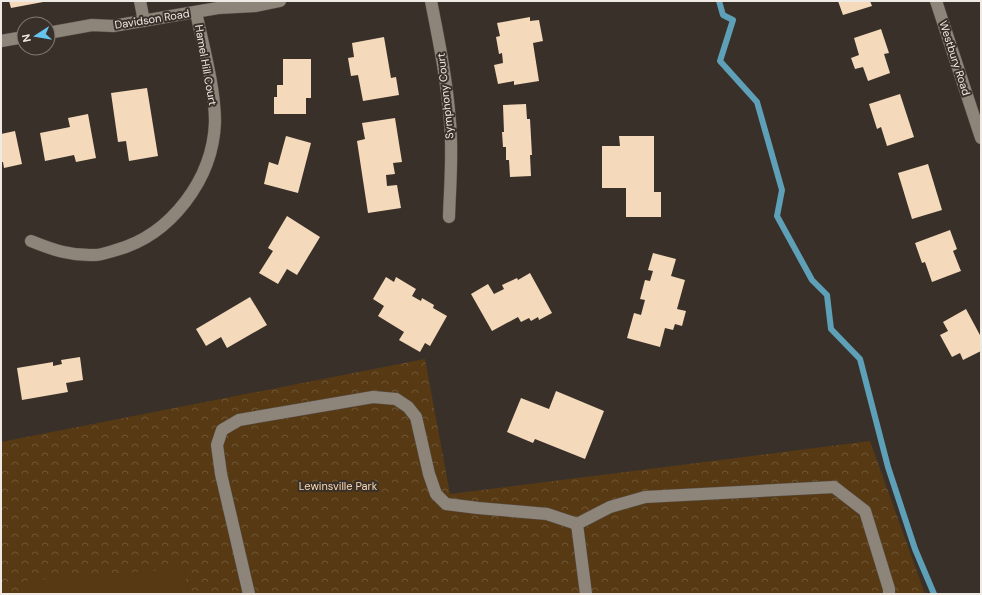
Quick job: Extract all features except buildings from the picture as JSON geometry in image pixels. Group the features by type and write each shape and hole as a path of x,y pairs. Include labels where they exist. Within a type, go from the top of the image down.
{"street":[{"path":"140,1 144,21"},
{"name":"Davidson Road","path":"56,32 92,25 113,26 218,8 256,6 280,1"},
{"name":"Symphony Court","path":"431,1 446,86 450,123 451,171 448,216"},
{"name":"Westbury Road","path":"936,1 981,138"},
{"name":"Hamel Hill Court","path":"31,241 53,250 75,255 97,255 128,247 152,234 174,216 190,196 203,173 212,146 214,122 213,95 196,12"},
{"path":"1,41 16,38"},
{"path":"249,594 222,474 217,445 222,430 239,420 373,397 396,399 408,407 416,417 431,481 436,494 446,504 547,514 577,524 610,507 645,497 834,487 865,511 889,594"},
{"path":"577,524 586,594"}],"green space":[{"name":"Lewinsville Park","path":"425,359 450,494 870,441 925,594 1,594 1,442"},
{"path":"185,568 187,594 26,594 25,581"}],"waterway":[{"path":"719,1 723,15 733,20 720,61 757,102 782,190 777,216 812,280 827,295 831,329 860,359 888,467 915,549 934,594"}]}
